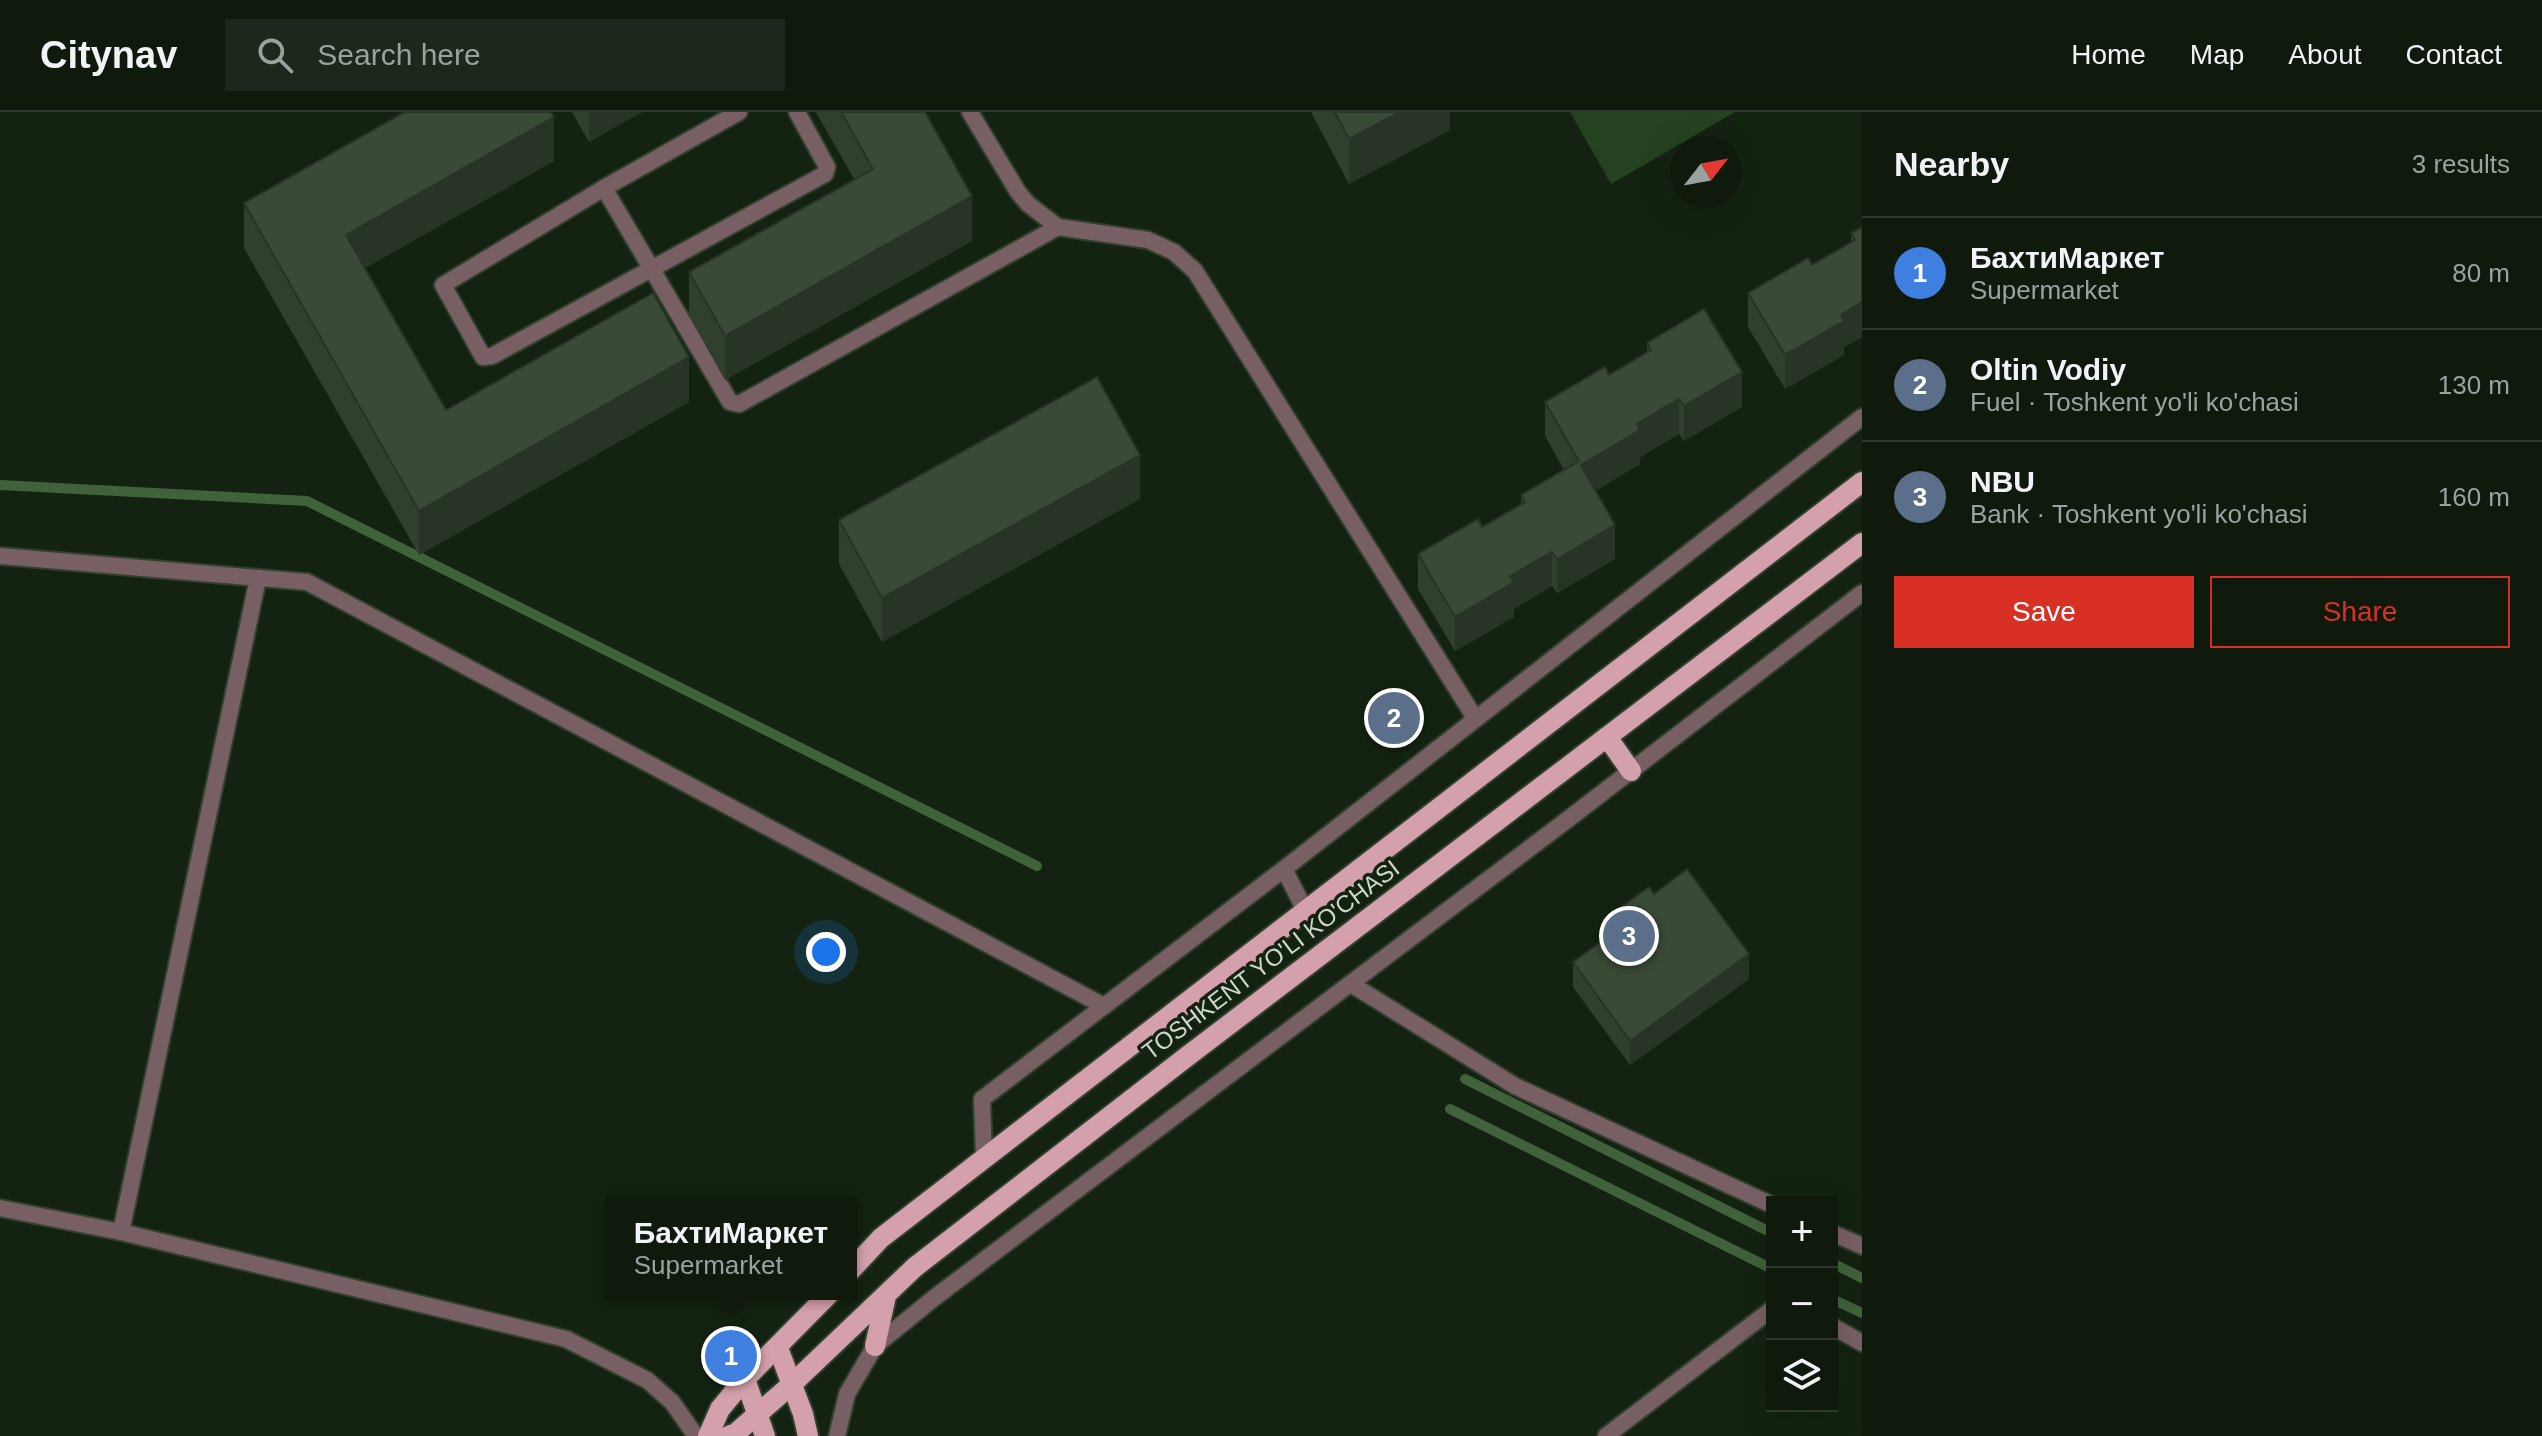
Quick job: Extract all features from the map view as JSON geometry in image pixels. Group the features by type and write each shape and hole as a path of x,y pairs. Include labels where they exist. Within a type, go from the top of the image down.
{"main road":[{"name":"TOSHKENT YO'LI KO'CHASI","path":"857,1264 881,1238 1862,482"},
{"name":"TOSHKENT YO'LI KO'CHASI","path":"728,1436 736,1433 792,1384 915,1267 1176,1064 1862,543"},
{"path":"1607,737 1631,771"},
{"path":"875,1346 886,1296"},
{"path":"708,1436 720,1409 745,1379 823,1300"},
{"path":"778,1348 808,1436"},
{"path":"745,1379 765,1436"}],"street":[{"path":"739,112 604,188 443,285 483,357 492,356 825,174 827,167 797,112"},
{"path":"970,112 1018,192 1028,204 1058,227 1148,240 1174,252 1195,271 1475,718"},
{"path":"604,188 730,402 739,404 1058,227"},
{"path":"984,1159 982,1099 1284,869 1862,417"},
{"path":"0,556 307,582 1104,1006"},
{"path":"121,1232 258,578"},
{"path":"837,1436 847,1394 875,1346 1862,593"},
{"path":"1284,869 1305,910"},
{"path":"1351,984 1515,1086 1766,1202"},
{"path":"0,1208 121,1232 566,1339 647,1380 672,1402 696,1436"},
{"path":"1838,1235 1860,1242"},
{"path":"1606,1436 1766,1314"},
{"path":"1838,1329 1862,1343"}],"green space":[{"path":"1570,112 1735,112 1694,136 1670,136 1670,150 1611,184"}],"building":[{"path":"405,112 551,112 554,117 346,235 446,410 653,293 689,357 419,511 244,203"},
{"path":"841,112 925,112 972,196 725,336 689,272 873,169"},
{"path":"1335,112 1400,112 1349,139"},
{"path":"1862,227 1862,302 1841,315 1844,321 1785,355 1748,293 1808,258 1812,265 1855,240 1851,233"},
{"path":"1704,309 1742,372 1684,406 1679,399 1637,424 1640,430 1581,465 1615,525 1557,559 1552,552 1510,576 1514,582 1455,617 1418,554 1478,519 1482,527 1525,502 1521,495 1579,461 1545,402 1605,367 1609,375 1651,350 1647,343"},
{"path":"1097,377 1140,455 882,598 839,520"},
{"path":"1687,869 1749,954 1630,1041 1573,962 1613,933 1603,920 1649,887 1654,894"}],"waterway":[{"path":"0,485 307,501 1037,866"},
{"path":"1465,1079 1766,1230"},
{"path":"1450,1109 1770,1268"},
{"path":"1838,1266 1862,1278"},
{"path":"1838,1302 1862,1313"}],"place":[{"name":"Oltin Vodiy","path":"1394,718"},
{"name":"NBU","path":"1629,936"},
{"name":"БахтиМаркет","path":"731,1356"}]}
